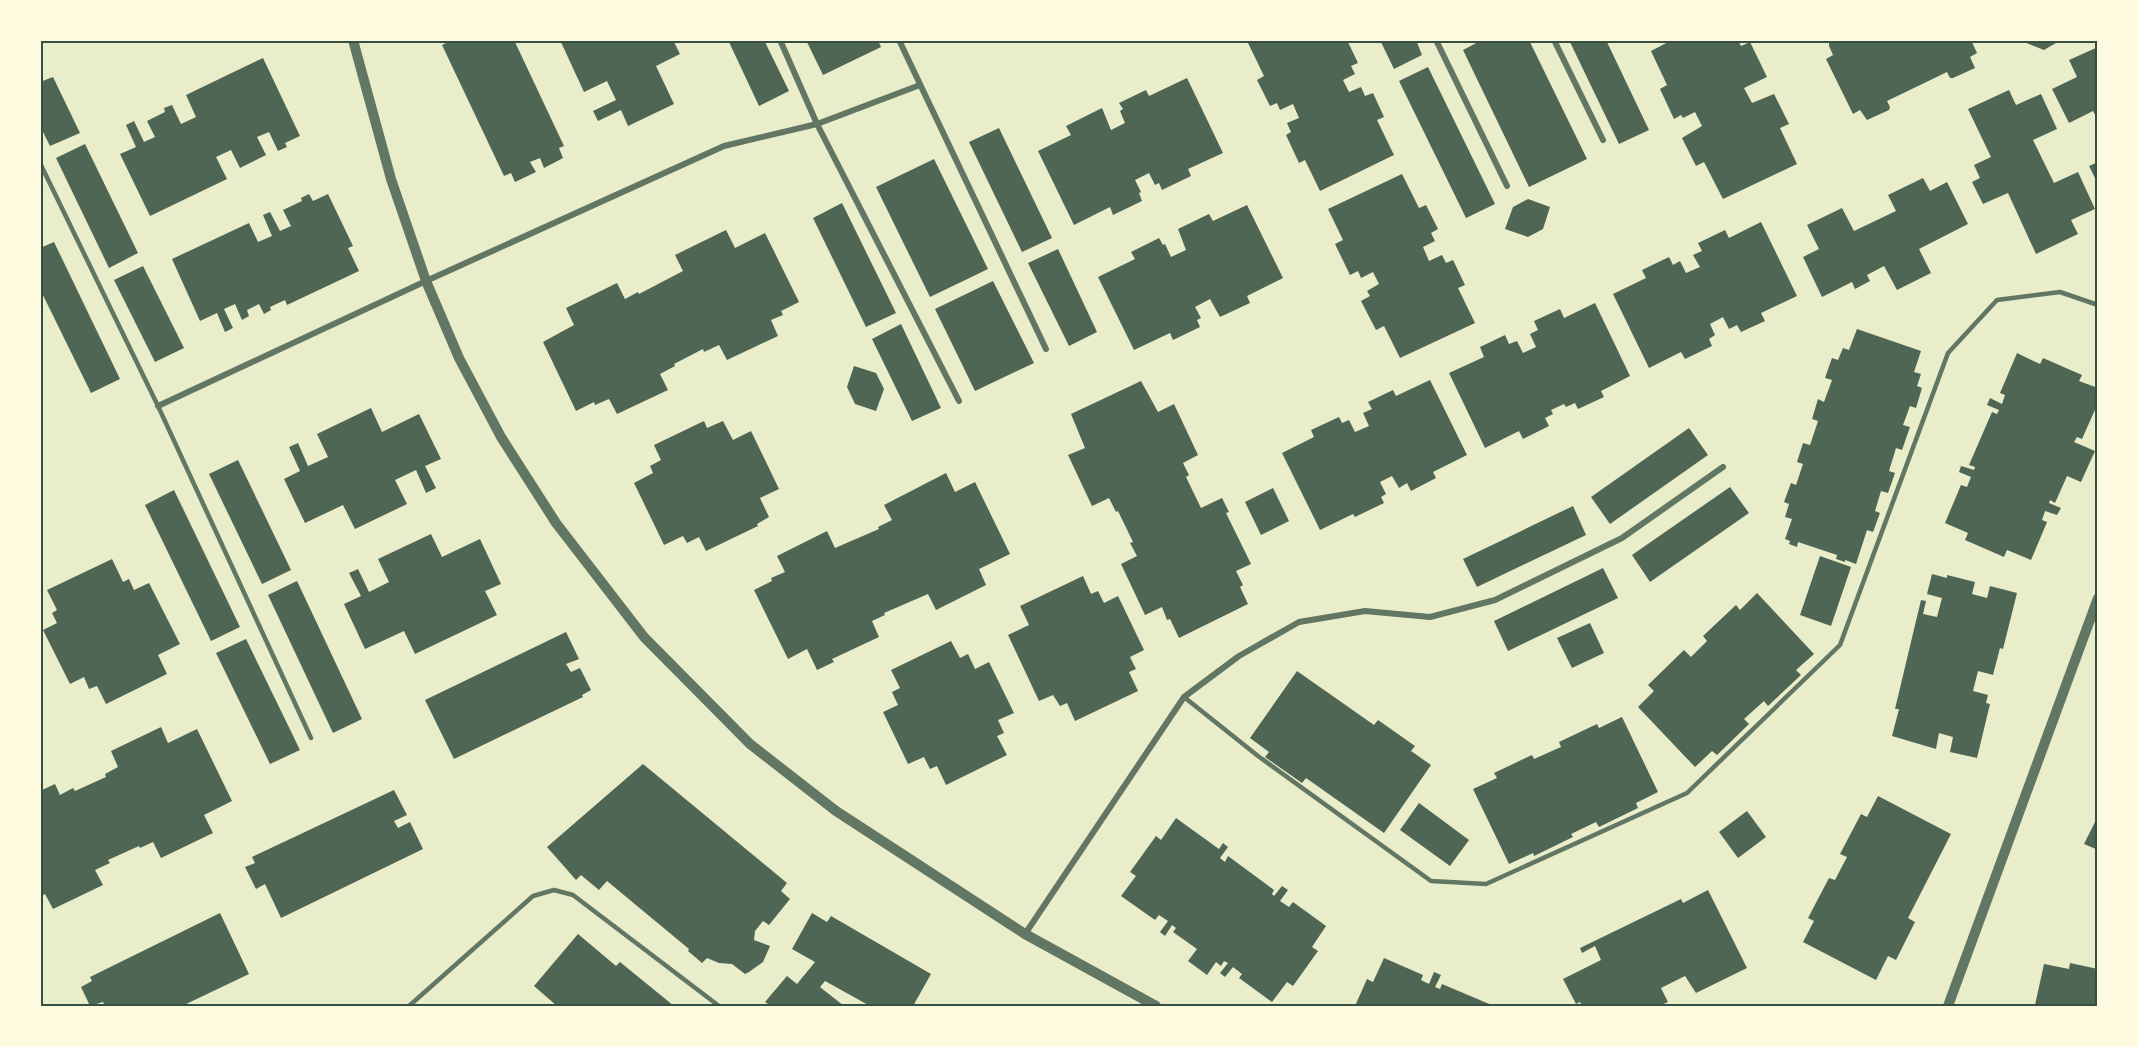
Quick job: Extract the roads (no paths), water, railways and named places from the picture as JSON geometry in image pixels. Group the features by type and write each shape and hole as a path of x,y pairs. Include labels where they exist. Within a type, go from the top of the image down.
{"street":[{"path":"353,40 391,179 426,281 459,358 501,437 556,523 644,637 750,744 836,811 1025,934 1156,1006"},
{"path":"780,40 818,124 959,401"},
{"path":"898,40 1046,349"},
{"path":"1436,40 1507,186"},
{"path":"1554,40 1603,140"},
{"path":"158,406 724,146 818,124 920,85"},
{"path":"1025,934 1184,697 1239,656 1299,622 1365,611 1430,617 1495,600 1622,538 1723,467"},
{"path":"1948,1006 2097,598"}],"lane":[{"path":"40,163 158,406 311,738"},
{"path":"1184,697 1258,756 1431,881 1486,884 1687,793 1840,645 1948,353 1997,300 2060,292 2097,305"},
{"path":"409,1006 533,896 554,890 573,895 718,1006"}]}
